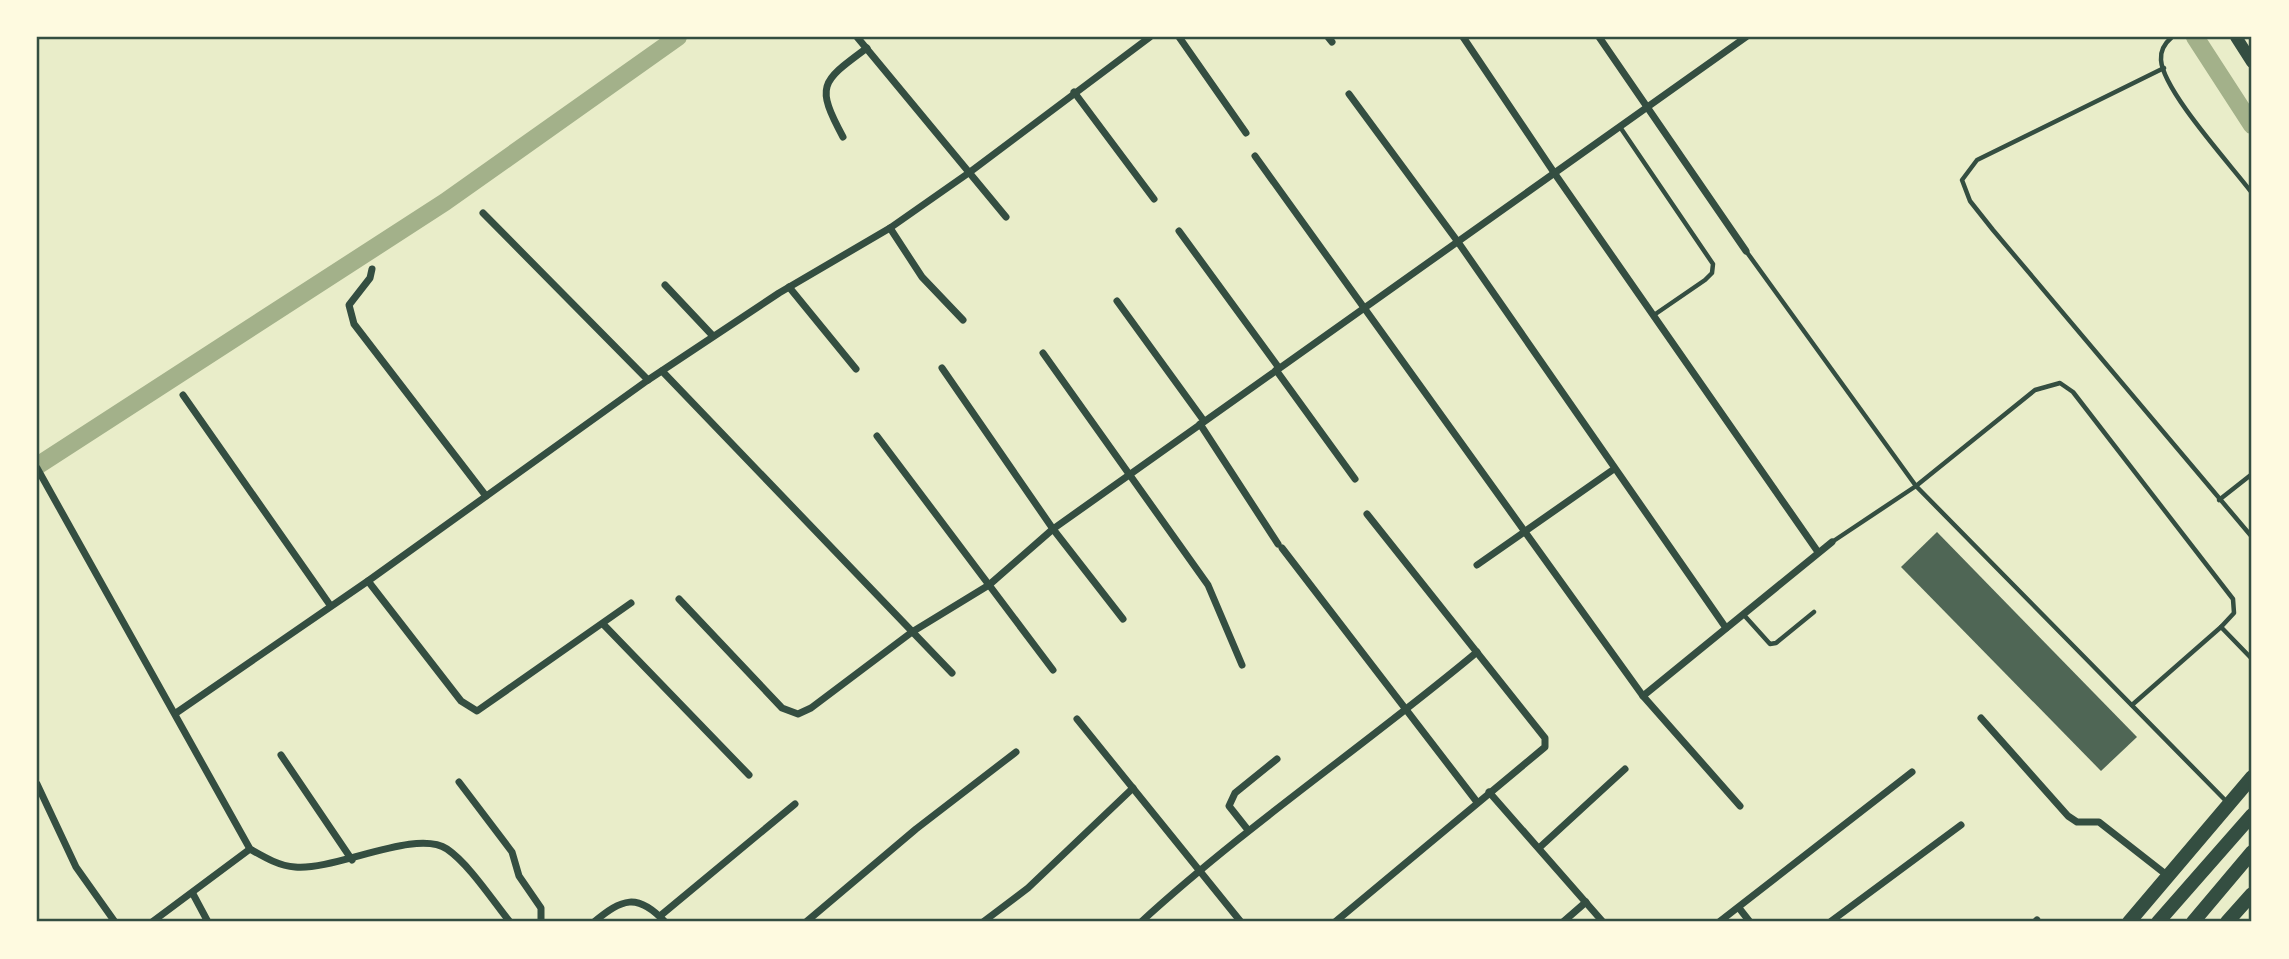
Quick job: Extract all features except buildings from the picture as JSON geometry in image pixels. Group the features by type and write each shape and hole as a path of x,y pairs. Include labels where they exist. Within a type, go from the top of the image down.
{"main road":[{"path":"2129,922 2252,777"},
{"path":"2158,922 2252,815"},
{"path":"2193,922 2252,852"},
{"path":"2228,922 2252,894"}],"street":[{"path":"857,37 1006,217"},
{"path":"176,713 368,581 648,380 789,286 890,228 970,172 1150,37"},
{"path":"1179,37 1247,133"},
{"path":"1463,37 1818,552"},
{"path":"1600,37 1746,251"},
{"path":"679,599 782,708 798,714 811,708 912,632 989,585 1053,529 1745,37"},
{"path":"2236,37 2252,62"},
{"path":"843,137 825,105 825,89 840,68 867,48"},
{"path":"1074,92 1154,199"},
{"path":"1349,94 1458,242 1726,628"},
{"path":"1255,156 1643,696 1740,806"},
{"path":"483,213 648,380"},
{"path":"890,228 922,277 963,320"},
{"path":"1179,231 1355,480"},
{"path":"372,269 370,278 349,305 354,324 486,496"},
{"path":"666,285 713,336"},
{"path":"789,286 856,369"},
{"path":"1117,301 1202,423 1280,546 1477,802"},
{"path":"1043,353 1208,585 1242,665"},
{"path":"942,368 1053,529 1124,619"},
{"path":"662,371 952,673"},
{"path":"183,395 330,605"},
{"path":"877,436 1053,670"},
{"path":"37,468 250,849 269,860 294,867 352,860 416,844 432,843 447,849 510,922"},
{"path":"1477,565 1614,469"},
{"path":"1335,922 1489,792 1537,757 1545,747 1545,738 1367,514"},
{"path":"1643,696 1832,542"},
{"path":"368,581 461,701 477,711 631,603"},
{"path":"603,624 749,775"},
{"path":"1141,922 1198,870 1407,710 1477,652"},
{"path":"1981,718 2068,816 2077,822 2099,822 2168,876"},
{"path":"1077,719 1241,922"},
{"path":"806,922 916,829 1016,752"},
{"path":"281,755 352,860"},
{"path":"1248,830 1229,806 1230,801 1235,793 1277,759"},
{"path":"1539,849 1625,769"},
{"path":"1719,922 1912,772"},
{"path":"459,782 512,852 519,876 541,908 541,922"},
{"path":"37,786 76,867 115,922"},
{"path":"983,922 1028,888 1133,788"},
{"path":"1489,792 1603,922"},
{"path":"594,922 617,904 631,901 643,904 662,919 795,804"},
{"path":"1830,922 1961,825"},
{"path":"152,922 250,849"},
{"path":"193,894 208,922"},
{"path":"1563,922 1586,902"},
{"path":"1739,908 1750,922"}],"lane":[{"path":"2172,37 2164,44 2161,60 2172,90 2252,193"},
{"path":"2164,68 1977,160 1962,180 1970,201 1993,230 2252,537"},
{"path":"1620,127 1713,264 1712,273 1705,280 1654,315"},
{"path":"1746,251 1916,486 2230,804"},
{"path":"1832,542 1916,486 2035,390 2060,383 2073,392 2233,598 2234,613 2221,627 2132,705"},
{"path":"2219,500 2252,474"},
{"path":"1743,614 1770,644 1776,643 1814,612"},
{"path":"2221,627 2252,659"}],"waterway":[{"path":"37,466 445,202 678,37"},
{"path":"2195,37 2252,125"}]}
